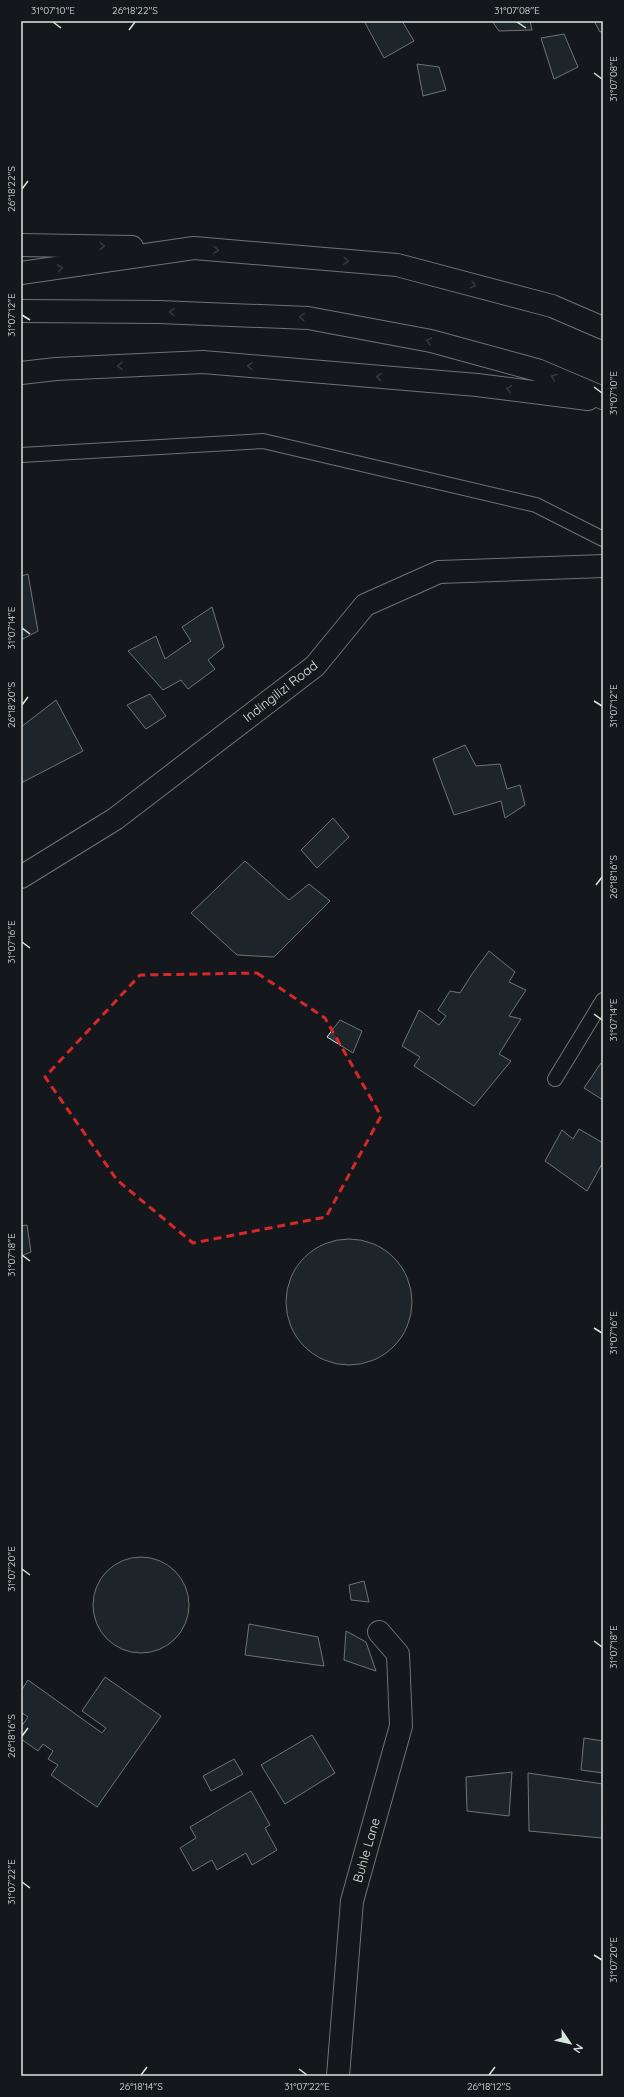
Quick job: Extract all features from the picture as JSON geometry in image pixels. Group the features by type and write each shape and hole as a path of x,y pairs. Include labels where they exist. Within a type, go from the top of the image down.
{"main road":[{"path":"21,244 194,248 397,265 552,306 603,328"},
{"path":"21,274 194,248"},
{"path":"21,311 159,312 308,318 431,341 537,370 603,398"},
{"path":"21,373 56,369 204,362 477,385 603,401"},
{"name":"Indingilizi Road","path":"21,877 115,819 315,666 365,606 439,572 603,566"},
{"name":"Buhle Lane","path":"338,2076 352,1901 401,1726 398,1654 379,1632"}],"lane":[{"path":"21,454 263,441 536,504 603,539"},
{"path":"555,1079 603,1000"}],"highlighted area":[{"path":"257,973 325,1018 381,1116 326,1217 193,1243 117,1180 45,1077 140,975"}],"building":[{"path":"364,21 402,21 414,41 384,58"},
{"path":"492,21 530,21 532,30 499,31"},
{"path":"594,21 603,21 603,31 600,32"},
{"path":"564,34 578,67 554,79 541,38"},
{"path":"417,64 439,67 446,90 423,96"},
{"path":"28,574 38,631 21,640 21,576"},
{"path":"212,607 224,647 208,660 215,669 188,689 181,680 163,690 128,651 156,636 165,659 191,641 182,627"},
{"path":"150,694 166,716 146,729 127,705"},
{"path":"56,700 83,751 21,783 21,727"},
{"path":"465,745 476,766 500,764 507,789 520,785 525,805 505,818 501,801 454,815 433,759"},
{"path":"333,818 349,837 317,868 301,850"},
{"path":"245,861 289,900 309,884 330,901 274,957 237,955 191,913"},
{"path":"489,951 515,972 509,982 526,990 509,1016 521,1019 499,1054 511,1061 474,1106 414,1066 420,1057 402,1046 419,1010 439,1025 446,1016 438,1010 450,991 460,993"},
{"path":"340,1020 362,1031 353,1053 327,1037"},
{"path":"601,1063 603,1064 603,1100 584,1088"},
{"path":"579,1129 603,1143 603,1162 587,1191 545,1161 562,1130 573,1139"},
{"path":"27,1225 31,1252 21,1256 21,1226"},
{"path":"355,1239 367,1241 379,1246 394,1257 405,1272 410,1284 412,1302 410,1320 405,1332 394,1347 379,1358 367,1363 343,1365 331,1363 319,1358 304,1347 293,1332 288,1320 286,1296 288,1284 293,1272 304,1257 319,1246 331,1241"},
{"path":"141,1557 159,1561 175,1571 185,1587 189,1605 185,1623 175,1639 159,1649 141,1653 123,1649 107,1639 97,1623 93,1605 97,1587 107,1571 123,1561"},
{"path":"364,1581 369,1602 351,1600 349,1585"},
{"path":"249,1624 318,1637 324,1666 245,1655"},
{"path":"346,1631 366,1642 376,1671 344,1660"},
{"path":"105,1677 161,1716 97,1807 51,1775 58,1765 48,1759 53,1751 43,1744 38,1751 21,1739 21,1727 28,1717 21,1712 21,1691 28,1680 102,1733 106,1728 82,1711"},
{"path":"312,1735 335,1773 285,1804 261,1765"},
{"path":"584,1738 603,1741 603,1773 581,1770"},
{"path":"234,1759 243,1774 211,1791 203,1776"},
{"path":"512,1772 509,1816 467,1811 466,1777"},
{"path":"528,1773 603,1784 602,1838 529,1831"},
{"path":"251,1791 270,1825 265,1828 277,1850 252,1865 246,1853 217,1870 212,1860 193,1871 180,1848 196,1838 190,1827"}]}
